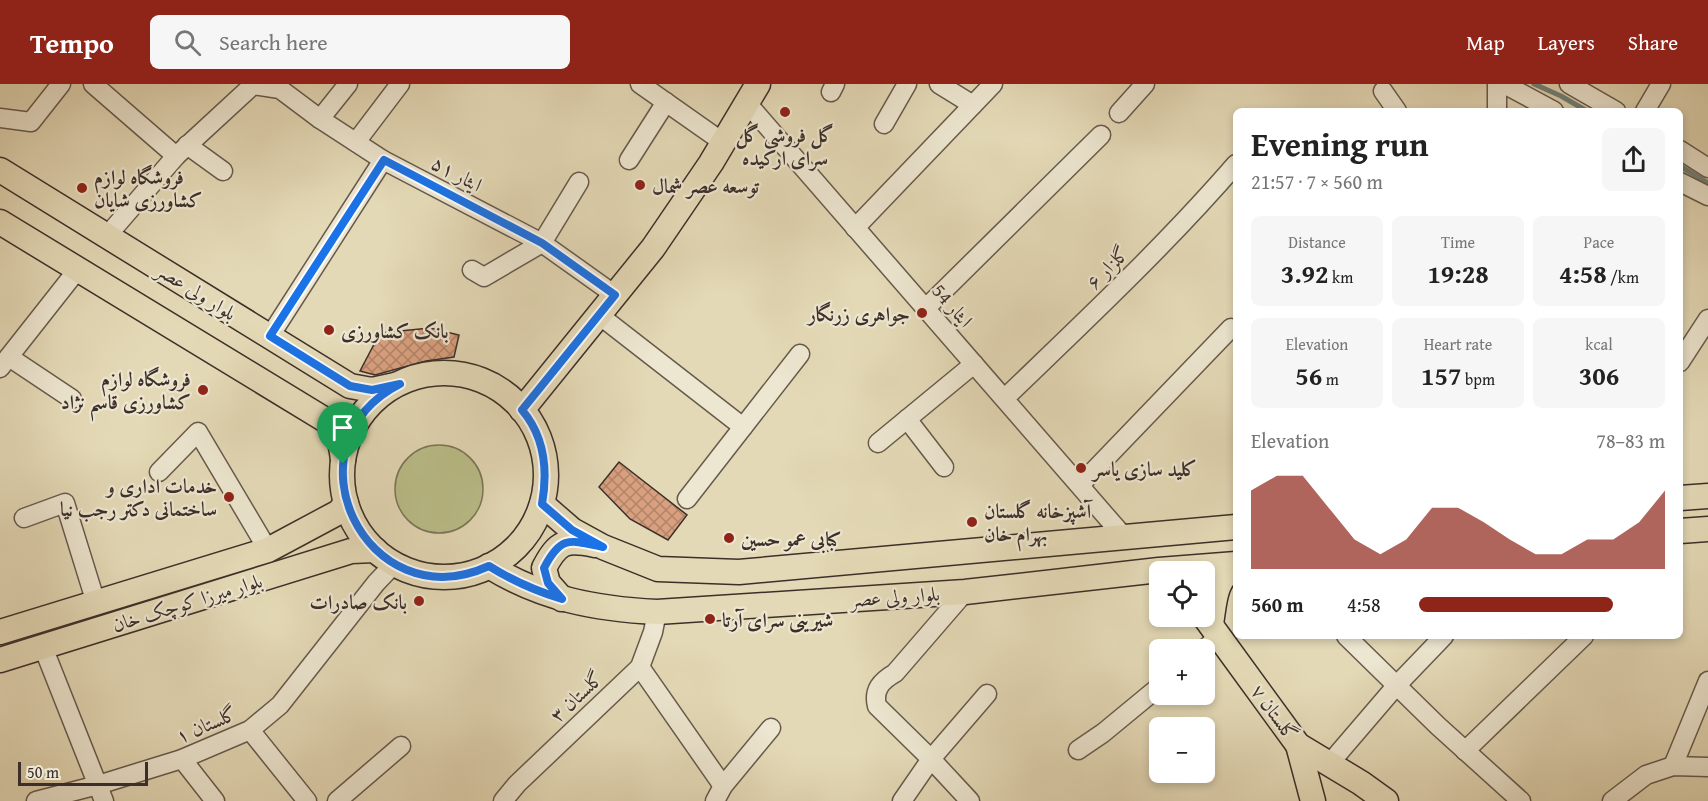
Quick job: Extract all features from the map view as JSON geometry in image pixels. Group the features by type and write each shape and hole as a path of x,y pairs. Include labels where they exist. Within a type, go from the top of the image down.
{"main road":[{"path":"522,410 653,248 724,142 752,94"},
{"name":"بلوار ولی عصر","path":"0,170 350,386 372,390 400,384"},
{"path":"0,222 327,421 337,430 340,437 346,504 358,530 375,550 394,564 411,572 438,577 466,575 503,558 524,539 538,515 546,475 543,454 535,430 522,410 498,389 464,375 427,375 400,384 384,393 364,413 350,437 343,464"},
{"path":"1683,498 1708,496"},
{"name":"بلوار میرزا کوچک خان","path":"0,632 268,550 339,512 346,504"},
{"name":"بلوار ولی عصر","path":"542,504 572,530 603,547 658,569 739,572 1233,527"},
{"path":"1683,531 1708,529"},
{"path":"562,599 548,583 544,568 552,552 564,543 578,542 603,547"},
{"name":"بلوار میرزا کوچک خان","path":"0,660 351,551 375,550"},
{"name":"بلوار ولی عصر","path":"1215,567 1233,565"},
{"name":"بلوار ولی عصر","path":"489,566 528,588 562,599 619,610 657,612 965,592 1149,572"},
{"path":"1209,632 1219,582 1225,573 1233,567"},
{"name":"گلستان ۷","path":"1209,632 1298,745 1330,763 1386,801"},
{"path":"1298,745 1313,801"}],"street":[{"path":"0,118 31,122 61,84"},
{"path":"93,84 181,151 223,171"},
{"path":"320,118 348,84"},
{"path":"356,142 400,84"},
{"path":"640,84 724,142"},
{"path":"884,124 907,84"},
{"path":"939,84 973,105"},
{"path":"855,228 993,84"},
{"path":"1119,113 1145,84"},
{"path":"1497,84 1497,108"},
{"path":"1504,84 1548,108"},
{"path":"1569,84 1611,108"},
{"path":"1647,108 1661,84"},
{"path":"107,236 181,151 253,85 281,86"},
{"name":"ایثار ۵۱","path":"281,86 320,118 384,160 542,243 615,295"},
{"path":"1383,91 1395,108"},
{"name":"ایثار 54","path":"752,94 855,228 1125,538"},
{"path":"629,160 666,102"},
{"path":"926,308 1101,135"},
{"path":"1683,152 1708,168"},
{"path":"270,336 384,160"},
{"name":"گلزار ۶","path":"1005,398 1114,293 1233,167"},
{"path":"472,270 484,277 542,243 579,182"},
{"path":"1683,184 1708,196"},
{"path":"72,399 4,363 78,269"},
{"path":"599,315 743,427"},
{"path":"1683,357 1708,319"},
{"path":"1080,485 1231,328"},
{"path":"687,499 800,354"},
{"path":"878,444 974,364"},
{"path":"907,419 944,467"},
{"path":"159,472 198,432 268,550"},
{"path":"24,518 65,503 96,603"},
{"name":"گلستان ۱","path":"36,801 101,793 250,730 280,705 394,564"},
{"path":"965,592 895,673 883,680 875,698 877,706 970,801"},
{"name":"گلستان ۳","path":"503,801 525,776 640,667 653,632 657,612"},
{"path":"1349,639 1465,751 1521,801"},
{"path":"1330,763 1396,686 1441,639"},
{"path":"1465,751 1581,639"},
{"path":"43,647 101,793"},
{"path":"640,667 719,793 771,728"},
{"path":"1672,766 1708,681"},
{"path":"902,801 931,759 987,694"},
{"path":"1078,750 1103,733 1149,695"},
{"path":"250,730 307,801"},
{"path":"338,801 401,746"},
{"path":"182,759 215,801"},
{"path":"1612,801 1646,775 1672,766 1708,766"},
{"path":"1627,801 1646,775"}],"green space":[{"path":"439,445 456,448 470,458 480,472 483,489 480,506 470,520 456,530 439,533 422,530 408,520 398,506 395,489 398,472 408,458 422,448"}],"building":[{"path":"430,328 459,335 454,357 426,361 375,375 360,371 380,333"},
{"path":"619,462 687,515 668,540 630,519 599,487"}],"waterway":[{"path":"1534,84 1582,108"},
{"path":"1683,168 1708,183"}],"place":[{"name":"گل فروشی گل سرای ارکیده","path":"785,112"},
{"name":"توسعه عصر شمال","path":"640,185"},
{"name":"فروشگاه لوازم کشاورزی شایان","path":"82,188"},
{"name":"جواهری زرنگار","path":"922,313"},
{"name":"بانک کشاورزی","path":"329,330"},
{"name":"فروشگاه لوازم کشاورزی قاسم نژاد","path":"203,390"},
{"name":"کلید سازی یاسر","path":"1081,468"},
{"name":"خدمات اداری و ساختمانی دکتر رجب نیا","path":"229,497"},
{"name":"آشپزخانه گلستان بهرام خان","path":"972,522"},
{"name":"کبابی عمو حسین","path":"729,538"},
{"name":"بانک صادرات","path":"419,601"},
{"name":"شیرینی سرای آرتا","path":"710,619"}],"route":[{"path":"384,160 542,243 615,295 522,410 535,430 545,461 546,475 542,504 572,530 603,547 578,542 564,543 552,552 544,568 548,583 562,599 537,592 489,566 466,575 438,577 411,572 387,560 366,541 352,518 346,504 342,478 343,464 350,437 359,420 384,393 400,384 372,390 350,386 270,336 384,160"}]}
